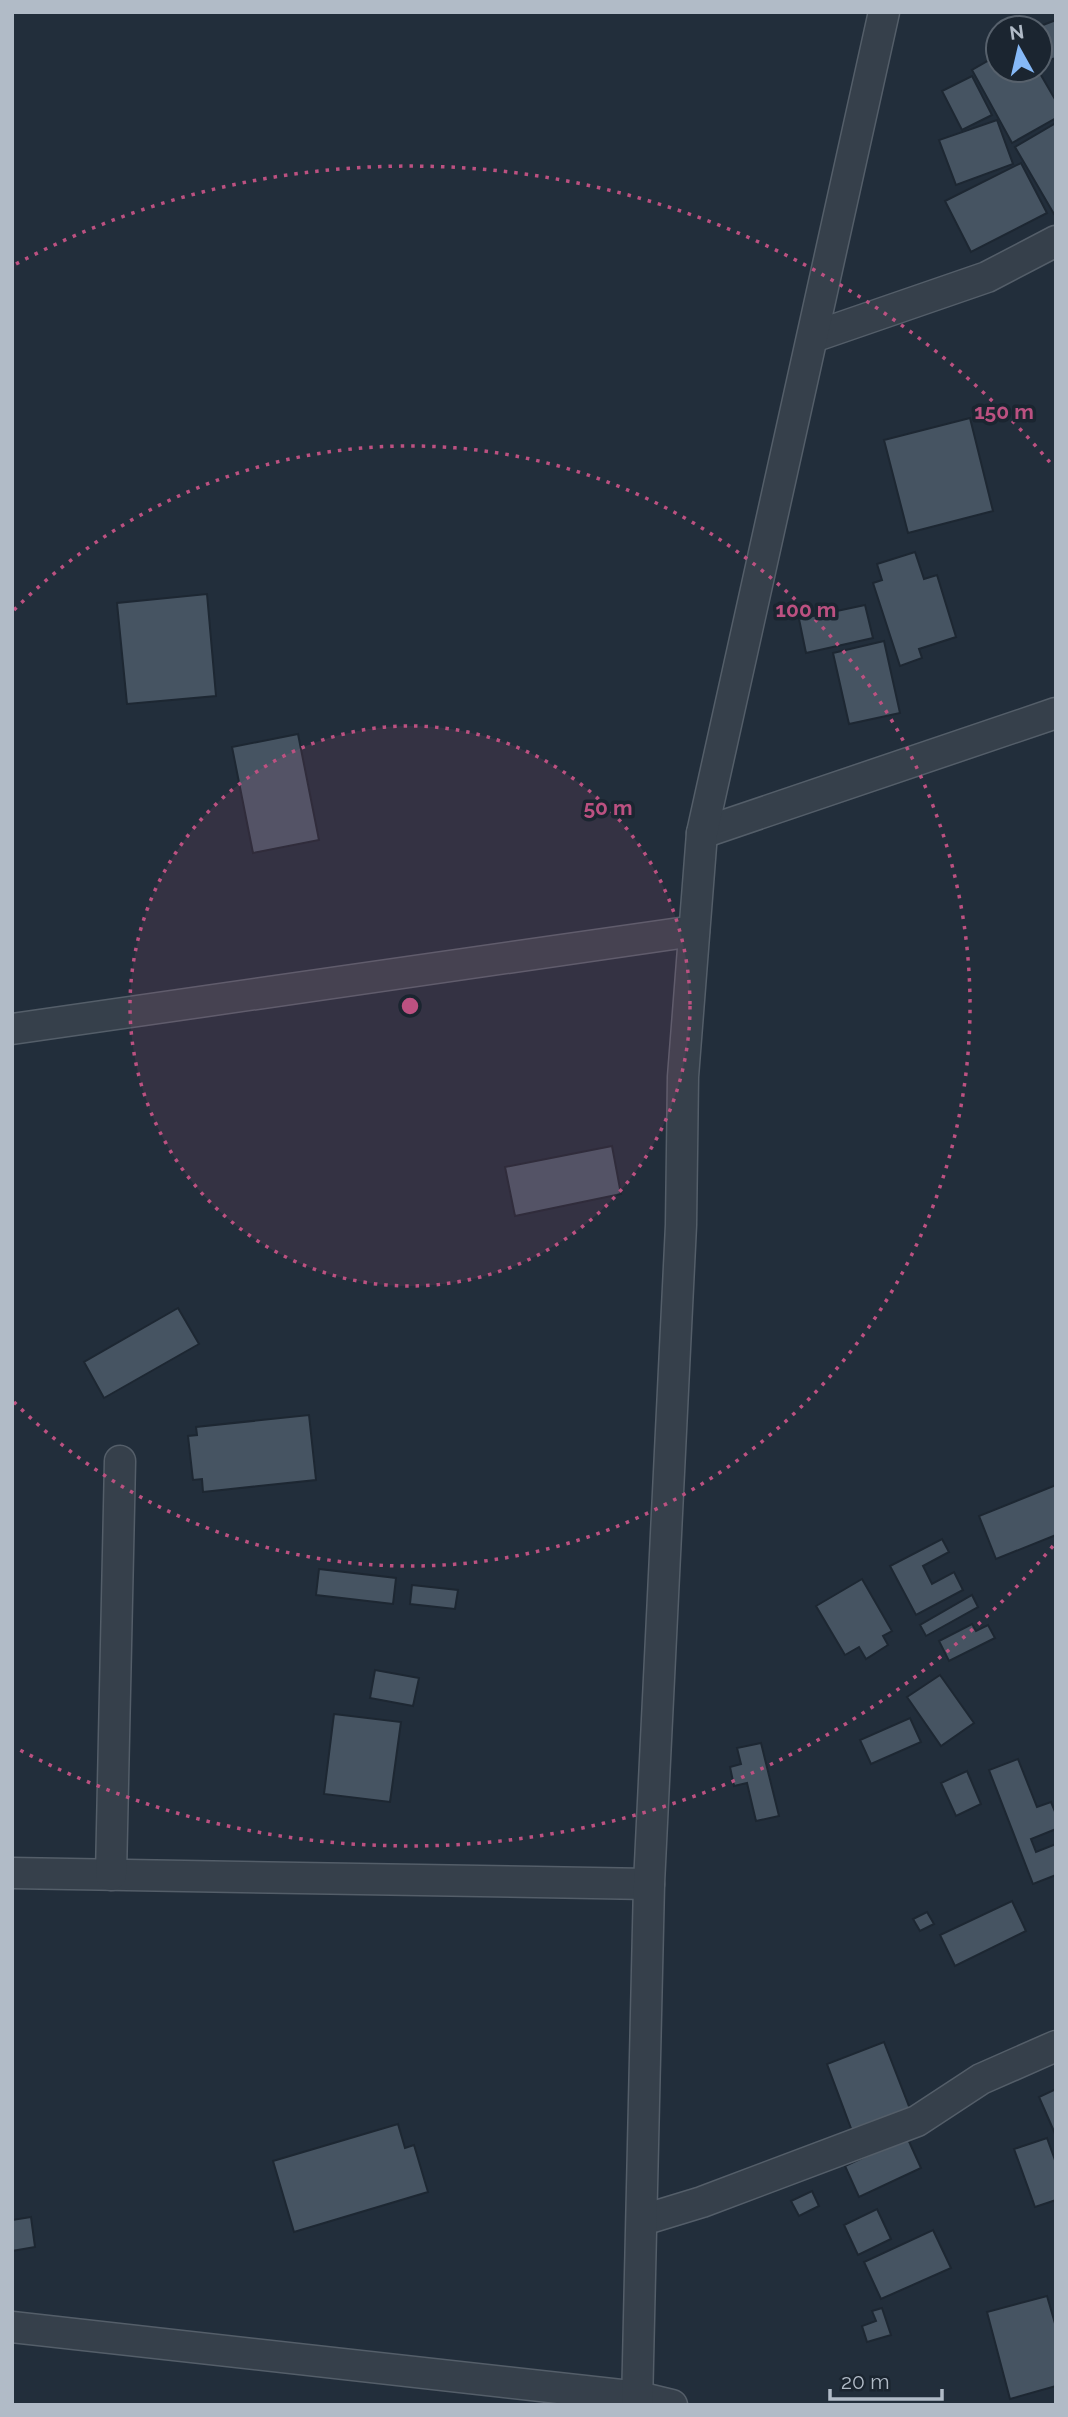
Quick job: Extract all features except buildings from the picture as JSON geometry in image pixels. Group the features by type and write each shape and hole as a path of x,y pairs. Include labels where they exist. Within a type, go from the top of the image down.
{"street":[{"path":"638,2401 649,1884 681,1225 683,1077 702,832 884,12"},
{"path":"813,337 986,277 1056,241"},
{"path":"702,832 1056,713"},
{"path":"12,1029 694,931"},
{"path":"111,1875 120,1461"},
{"path":"12,1873 649,1884"},
{"path":"643,2220 702,2202 917,2121 982,2078 1056,2046"},
{"path":"12,2327 672,2405"}]}
